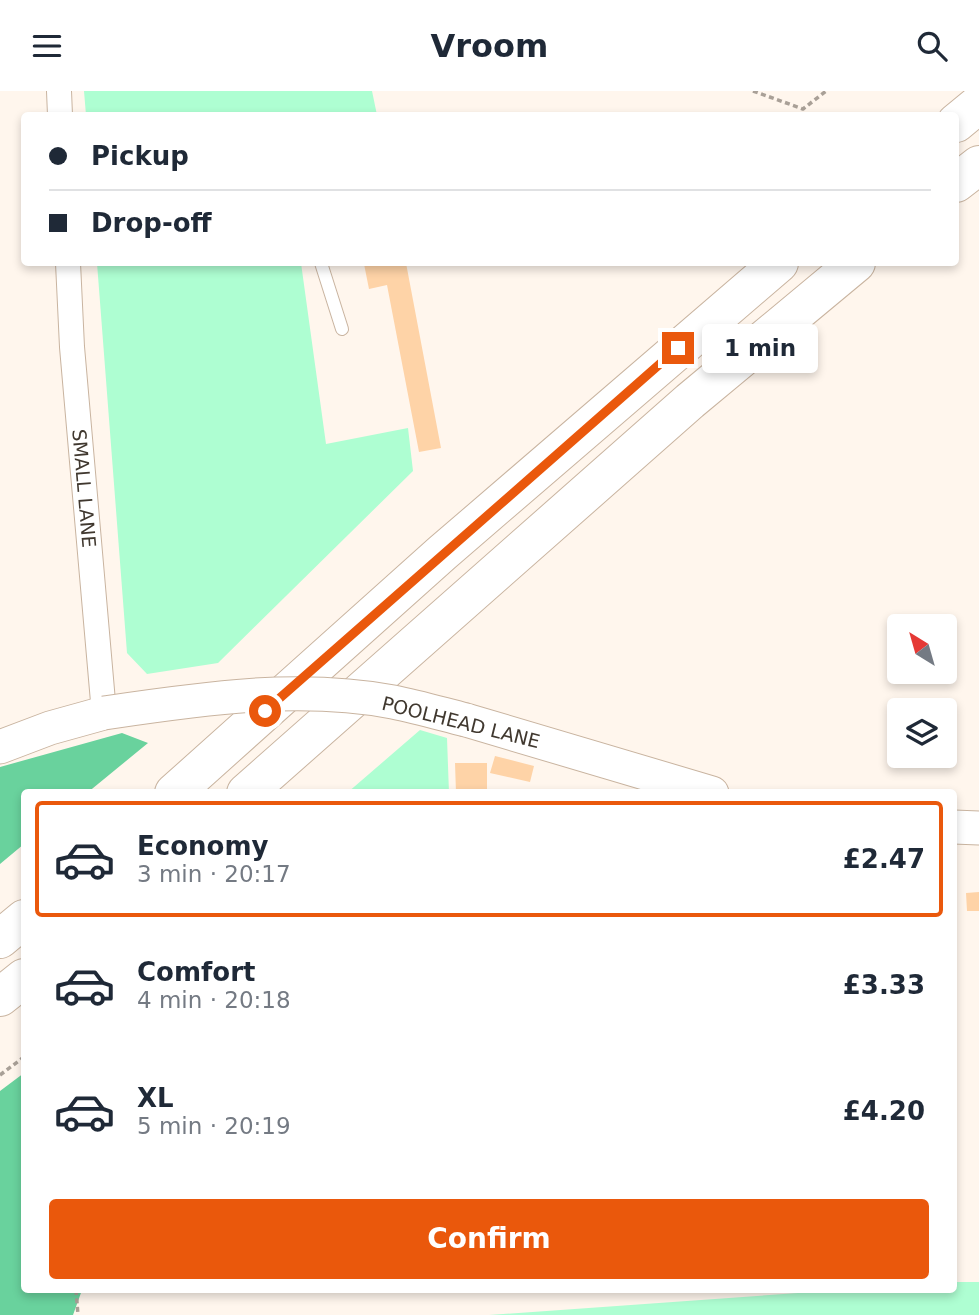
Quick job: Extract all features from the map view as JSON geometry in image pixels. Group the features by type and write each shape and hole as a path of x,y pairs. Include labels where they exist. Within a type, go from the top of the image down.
{"highway":[{"path":"959,121 979,104"},
{"path":"959,181 979,165"},
{"path":"178,789 442,552 776,266"},
{"path":"251,789 690,401 852,266"},
{"path":"0,939 21,922"},
{"path":"0,997 21,980"}],"street":[{"path":"59,91 60,112"},
{"name":"SMALL LANE","path":"68,266 72,347 104,713"},
{"name":"POOLHEAD LANE","path":"0,747 104,713 208,697 304,694 392,702 466,720 699,789"},
{"path":"957,827 979,828"}],"lane":[{"path":"322,266 342,329"}],"path":[{"path":"753,91 803,109 827,91"},
{"path":"0,1075 21,1059"},
{"path":"76,1293 78,1315"}],"green space":[{"path":"84,91 372,91 376,112 86,112"},
{"path":"97,266 301,266 326,444 408,428 413,471 218,663 147,674 127,653"},
{"path":"420,730 447,738 449,789 352,789"},
{"path":"122,733 148,743 92,789 21,789 21,846 0,864 0,767"},
{"path":"21,1075 21,1293 81,1293 73,1315 0,1315 0,1091"},
{"path":"957,1282 979,1282 979,1315 489,1315 799,1293 957,1293"}],"building":[{"path":"364,266 407,266 441,448 419,452 387,285 369,289"},
{"path":"495,756 534,766 530,782 490,773"},
{"path":"455,763 487,763 487,789 456,789"},
{"path":"979,892 979,911 967,911 966,893"}],"route":[{"path":"265,711 442,552 678,348"}]}
